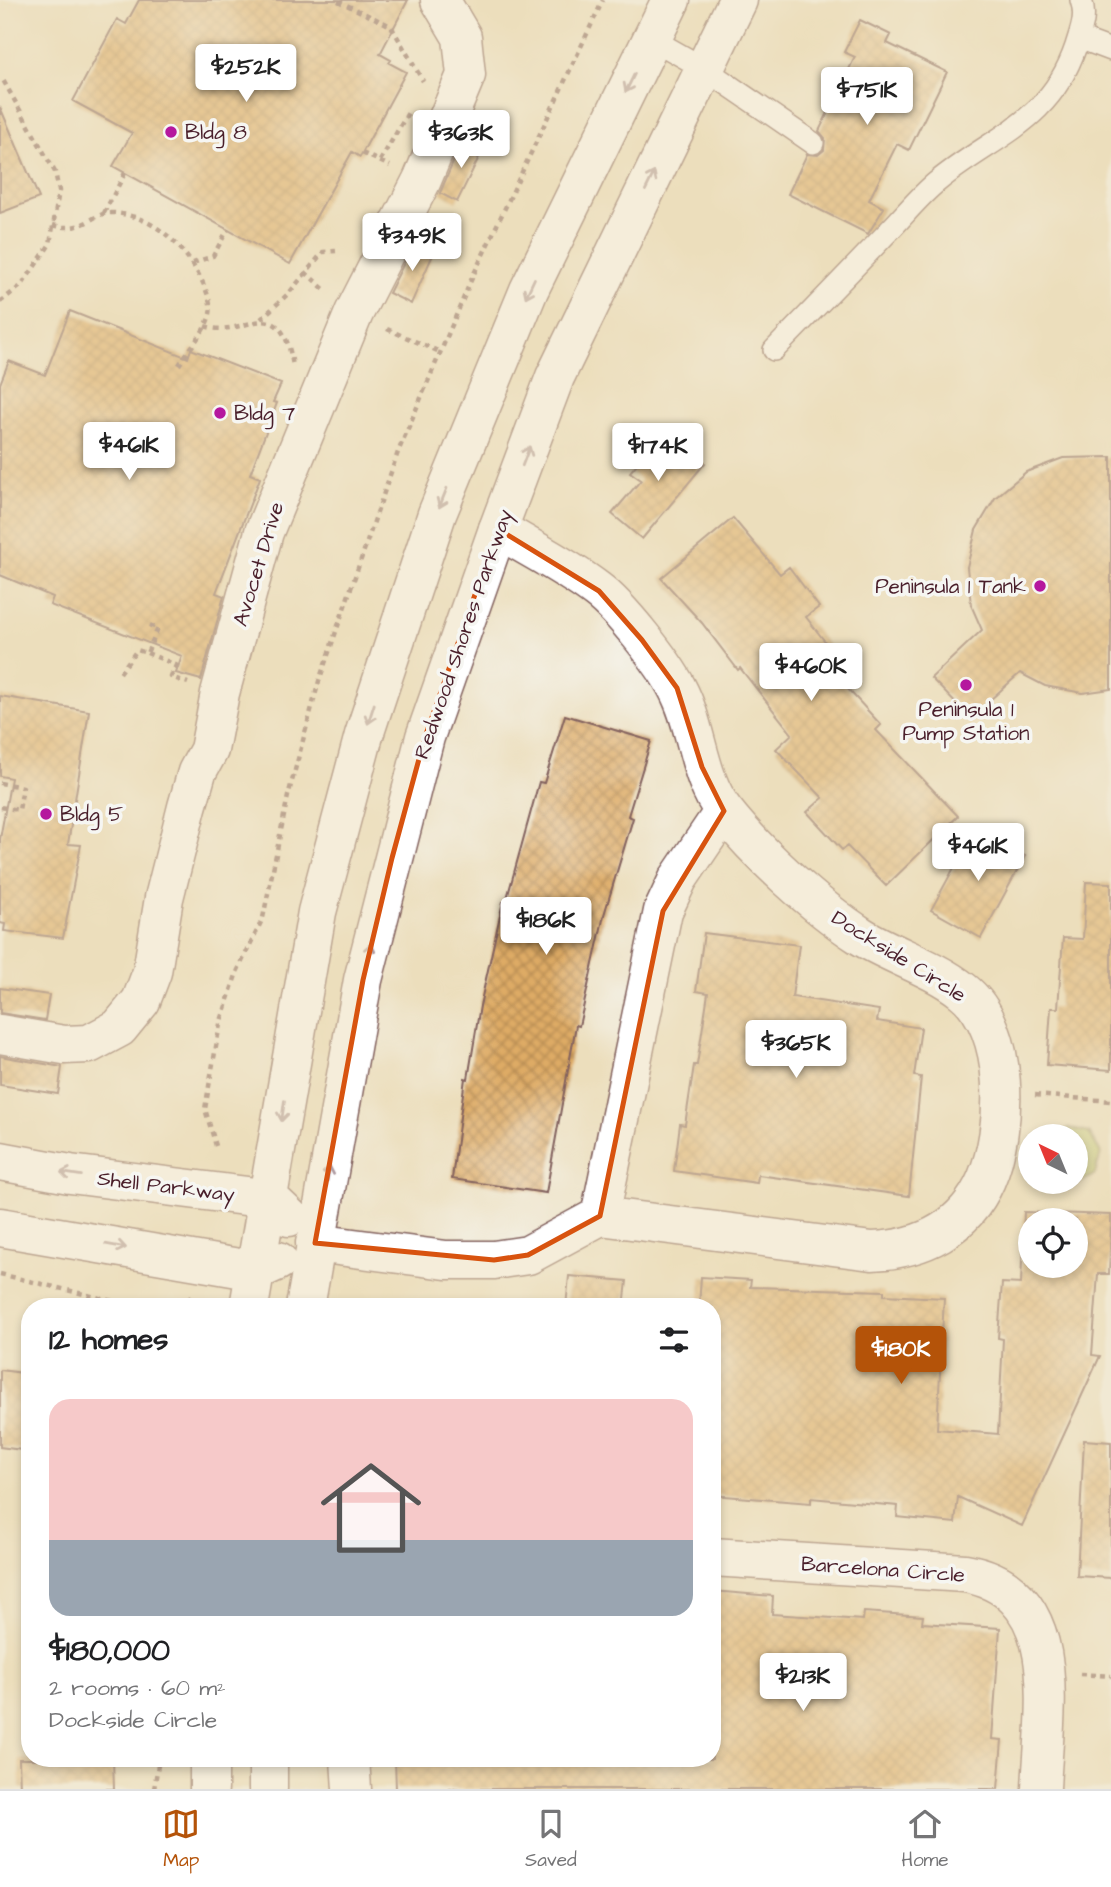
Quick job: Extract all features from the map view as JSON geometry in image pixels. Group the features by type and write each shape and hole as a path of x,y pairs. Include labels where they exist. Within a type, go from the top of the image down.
{"street":[{"name":"Avocet Drive","path":"0,1034 64,1045 89,1044 119,1028 141,1001 152,972 164,898 187,807 197,772 209,750 220,693 264,532 354,313 422,180 466,75 462,37 440,0"},
{"path":"253,1289 270,1199 292,1044 317,912 368,722 437,514 529,290 671,0"},
{"name":"Redwood Shores Parkway","path":"306,1298 363,980 425,737 555,377 738,0"},
{"name":"Dockside Circle","path":"498,529 598,591 642,640 677,688 692,726 702,767 724,810 796,886 834,917 863,937 965,993 989,1030 1000,1069 997,1145 984,1185 953,1226 912,1246 872,1251 600,1216"},
{"path":"270,1199 315,1244 446,1260 494,1260 528,1255 600,1216 663,911 678,879 724,810"},
{"name":"Shell Parkway","path":"0,1161 70,1174 270,1199"},
{"path":"0,1227 253,1289 315,1244"},
{"name":"Barcelona Circle","path":"721,1558 965,1573 984,1577 1002,1586 1015,1596 1035,1626 1046,1671 1041,1789"},
{"path":"209,1767 209,1789"},
{"path":"268,1767 268,1789"},
{"path":"351,1767 352,1789"}],"lane":[{"path":"774,350 938,181 994,145 1049,98 1068,70 1079,38 1085,12 1081,0"},
{"path":"652,38 705,69 813,143"},
{"path":"1079,38 1111,50"}],"path":[{"path":"216,1146 205,1109 220,1024 237,972 263,918 288,796 319,681 398,452 440,352 603,0"},
{"path":"338,1 391,26 421,74 423,86"},
{"path":"0,303 10,297 27,279 50,244 59,191 55,173 3,80"},
{"path":"380,161 398,127 415,103"},
{"path":"104,214 125,173"},
{"path":"53,225 79,227 104,214 113,213 142,219 176,242 193,263 209,300 209,318 179,365"},
{"path":"193,263 213,256 228,229"},
{"path":"260,320 289,293 323,252 336,251"},
{"path":"205,326 219,329 260,320 270,323 281,332 288,344 293,372"},
{"path":"379,325 440,352"},
{"path":"145,624 158,628 147,653"},
{"path":"120,673 137,650 176,665 171,677 220,693"},
{"path":"0,783 23,787 19,810 0,807"},
{"path":"1001,1093 1111,1101"},
{"path":"0,1274 100,1298"},
{"path":"154,1789 158,1767"}],"highlighted area":[{"path":"498,529 599,591 642,640 677,688 702,767 724,811 663,911 600,1216 528,1255 494,1260 315,1243 363,980 392,858 425,737"}],"green space":[{"path":"1088,1133 1101,1153 1095,1174 1088,1178"}],"building":[{"path":"139,0 408,0 380,54 391,60 389,63 406,72 360,157 352,152 290,264 113,166 132,133 73,101 117,19 126,24"},
{"path":"860,20 891,35 887,43 947,72 909,150 897,144 869,200 884,208 868,234 788,194 807,154 818,155 824,150 825,138 819,131 855,57 844,52"},
{"path":"0,107 39,198 0,213"},
{"path":"463,139 483,149 457,202 440,193"},
{"path":"415,241 435,250 411,304 389,293"},
{"path":"70,311 188,358 191,349 281,384 273,402 277,403 250,474 260,478 216,593 224,596 201,680 176,673 182,656 50,605 53,597 0,575 0,384 9,361 45,375"},
{"path":"666,430 705,463 642,539 612,514 641,480 630,472"},
{"name":"Peninsula 1 Tank","path":"1111,457 1111,689 1083,693 1045,686 1020,673 970,718 931,678 982,630 971,605 967,567 976,530 995,498 1026,472 1063,458"},
{"path":"733,518 780,574 789,567 819,607 806,617 844,666 834,674 881,725 876,730 958,816 886,886 847,846 842,850 807,812 823,798 776,749 792,734 740,668 738,670 702,623 661,578"},
{"name":"Bldg 5","path":"0,696 89,711 68,844 81,845 63,938 4,931 5,924 0,923 0,839 11,778 0,776"},
{"path":"565,715 651,741 628,816 633,818 604,915 579,1026 576,1025 546,1193 452,1179 465,1078 468,1079 480,1006 503,902 506,902 539,782 544,783"},
{"path":"975,829 1025,856 981,938 931,910"},
{"path":"1086,882 1111,883 1111,1070 1047,1065 1051,1008 1058,1008 1063,938 1083,939"},
{"path":"704,933 799,945 792,997 879,1010 877,1021 921,1028 914,1076 921,1077 909,1196 758,1175 757,1183 674,1171 680,1124 685,1125 708,993 696,991"},
{"path":"0,988 49,995 45,1020 0,1013"},
{"path":"0,1056 62,1067 58,1094 0,1085"},
{"path":"1088,1214 1111,1215 1109,1274 1098,1274 1092,1355 1100,1356 1022,1526 958,1497 955,1523 897,1517 898,1506 811,1498 811,1503 721,1496 721,1298 700,1298 701,1277 751,1280 750,1287 884,1291 884,1295 944,1298 937,1429 998,1434 1003,1339 998,1338 1002,1283 1021,1284 1021,1278 1088,1278"},
{"path":"569,1276 627,1281 625,1298 567,1298"},
{"path":"0,1370 21,1373 21,1450 0,1447"},
{"path":"1084,1440 1111,1442 1111,1578 1077,1576"},
{"path":"721,1592 773,1596 772,1614 863,1620 864,1612 923,1616 922,1623 1000,1628 992,1739 1002,1740 998,1789 396,1789 395,1767 721,1767"},
{"path":"19,1759 21,1767 113,1767 114,1789 20,1789"}],"place":[{"name":"Bldg 8","path":"171,132"},
{"name":"Bldg 7","path":"220,413"},
{"name":"Peninsula 1 Tank","path":"1040,586"},
{"name":"Peninsula 1 Pump Station","path":"966,685"},
{"name":"Bldg 5","path":"46,814"}]}
